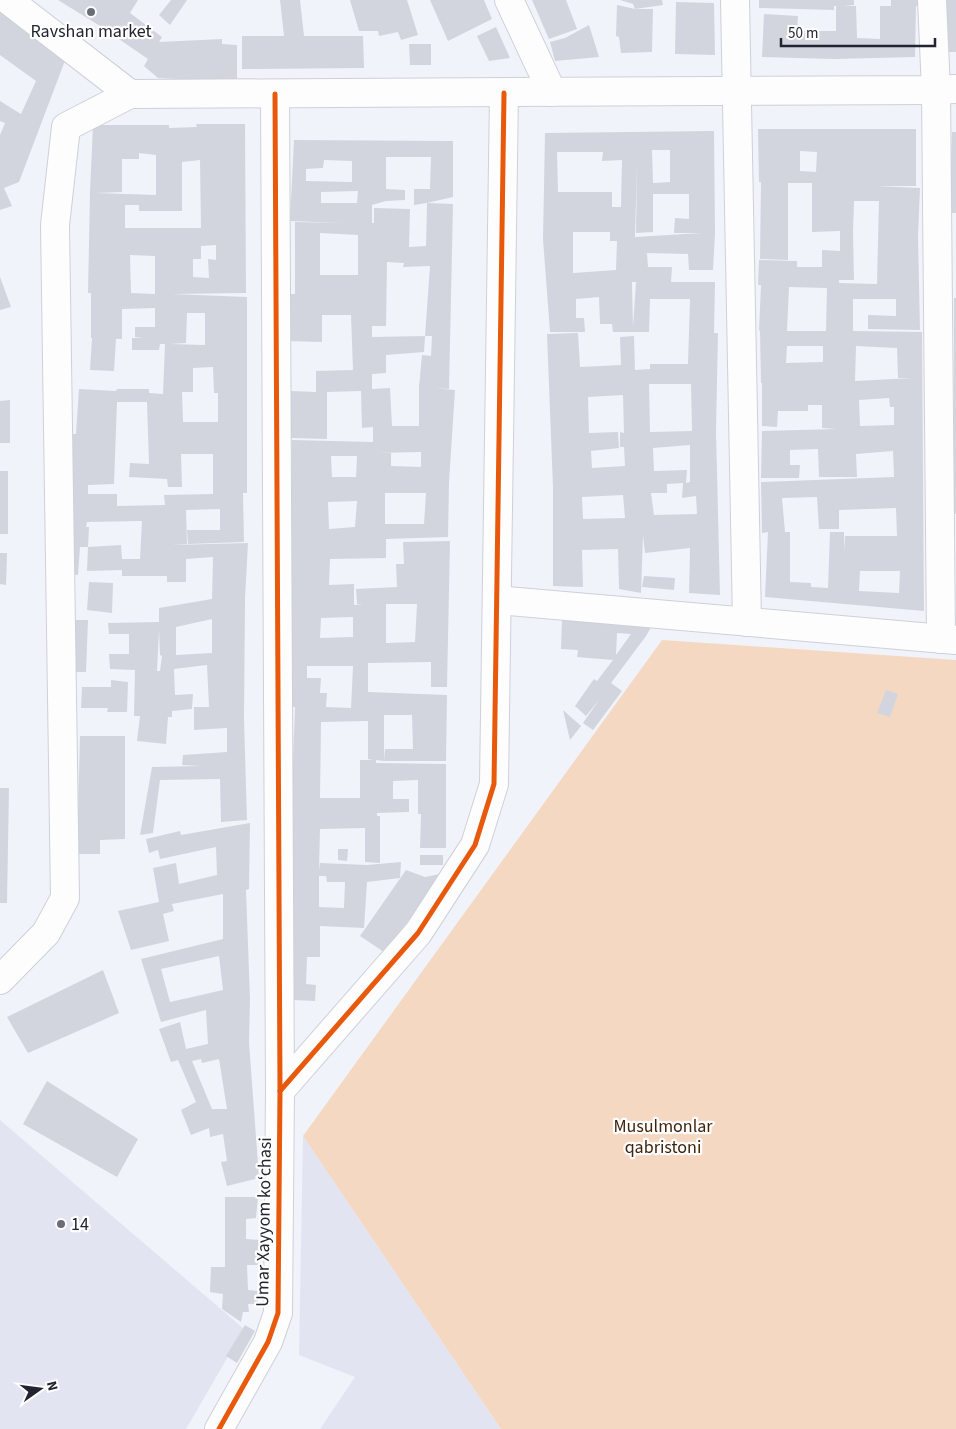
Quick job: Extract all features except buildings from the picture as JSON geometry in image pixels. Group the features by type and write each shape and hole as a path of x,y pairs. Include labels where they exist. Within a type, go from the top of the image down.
{"street":[{"path":"8,0 130,94"},
{"path":"509,0 552,92"},
{"path":"735,0 747,622"},
{"path":"497,600 949,639 946,89 932,0"},
{"path":"0,980 46,933 66,898 55,225 66,127 130,94 946,89"},
{"path":"280,1091 418,933 474,844 494,784 504,93"},
{"name":"Umar Xayyom ko‘chasi","path":"220,1429 268,1342 278,1313 280,1091 275,94"}],"shaded area":[{"name":"14","path":"0,1120 244,1329 186,1429 0,1429"},
{"path":"303,1136 501,1429 320,1429 355,1377 299,1355"}],"green space":[{"name":"Musulmonlar qabristoni","path":"662,640 956,660 956,1429 501,1429 303,1136"}],"cycle path":[{"path":"280,1091 418,933 475,845 494,784 504,93"},
{"path":"219,1429 268,1342 278,1313 280,1091 275,94"}],"place":[{"name":"Ravshan market","path":"91,12"},
{"name":"14","path":"61,1224"}]}
